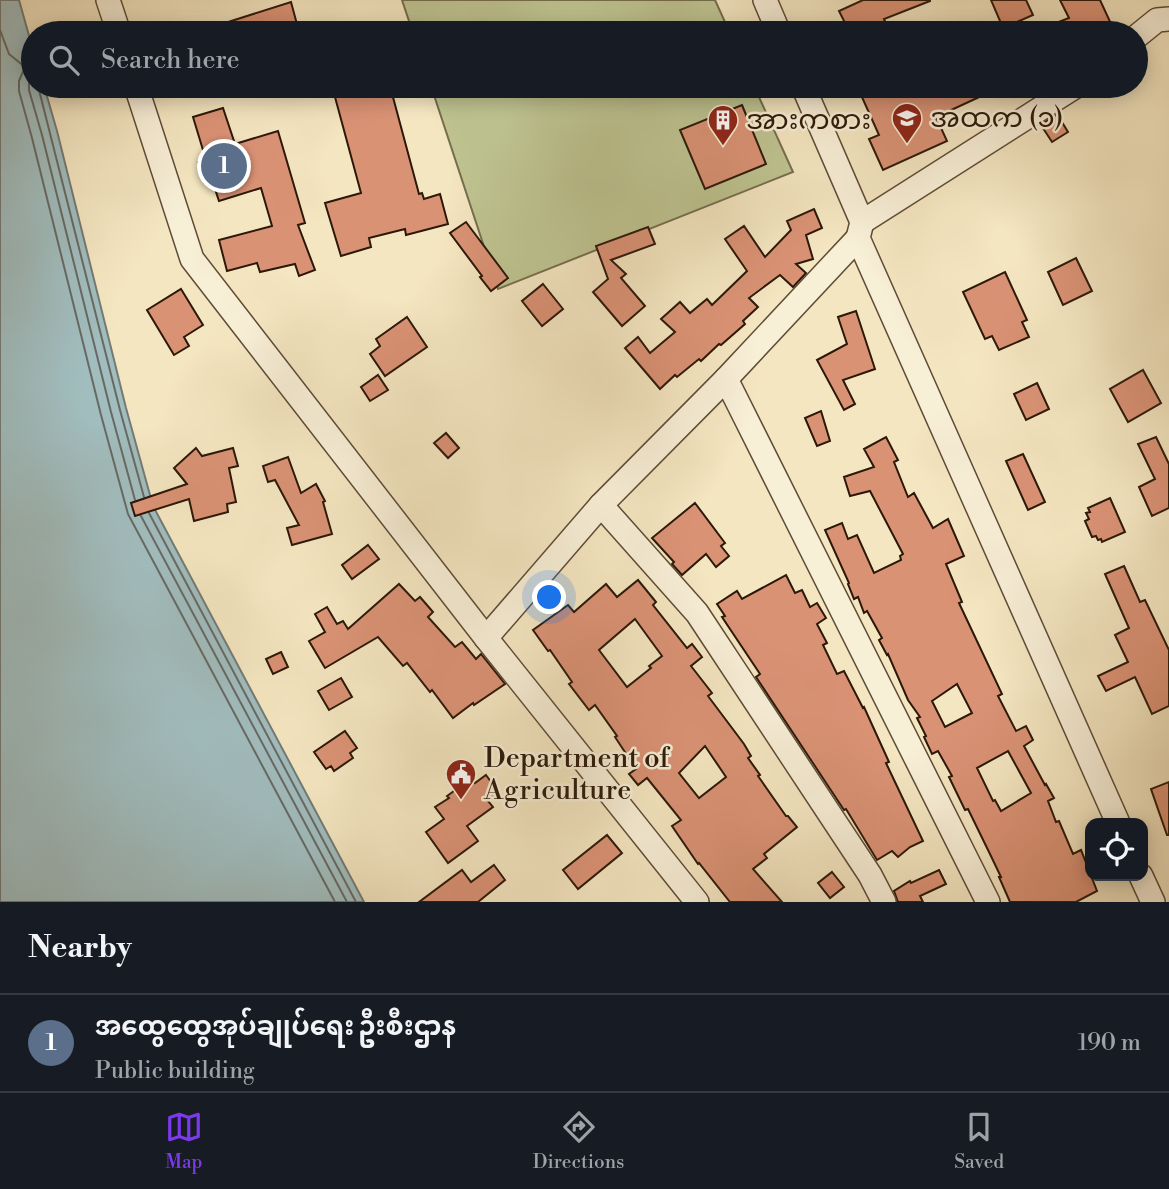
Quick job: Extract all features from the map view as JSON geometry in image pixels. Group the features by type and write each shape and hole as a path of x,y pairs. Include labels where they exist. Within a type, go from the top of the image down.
{"street":[{"path":"108,0 115,21"},
{"path":"765,0 774,21"},
{"path":"1148,27 1157,20 1169,19"},
{"path":"140,98 192,259 486,638 697,902"},
{"path":"808,98 860,230 1116,818"},
{"path":"486,638 601,505 726,379 860,230 1058,98"},
{"path":"726,379 988,902"},
{"path":"601,505 697,613 870,876 884,902"},
{"path":"1143,881 1153,902"}],"green space":[{"path":"402,0 715,0 725,21 409,21"},
{"path":"435,98 759,98 793,172 498,289"}],"water":[{"path":"0,0 19,0 25,21 21,21 21,98 47,98 153,506 364,902 0,902"}],"building":[{"path":"863,0 930,0 884,19 885,21 844,21 839,11"},
{"path":"991,0 1026,0 1033,15 1019,21 1000,21"},
{"path":"1060,0 1100,0 1110,21 1061,21 1069,18"},
{"path":"291,2 296,21 231,21"},
{"path":"335,98 393,98 419,194 422,193 424,199 440,194 448,224 406,235 405,229 369,238 371,247 341,256 325,203 361,193"},
{"path":"862,98 977,98 936,117 947,141 883,170 869,139 879,135"},
{"name":"အားကစား","path":"742,105 766,164 705,189 680,130"},
{"path":"223,108 235,144 278,131 305,223 298,225 315,270 299,276 295,264 260,272 257,263 227,271 219,240 272,226 261,188 219,201 212,180 204,182 198,162 206,160 193,117"},
{"path":"1057,114 1068,132 1052,142 1041,125"},
{"path":"814,209 822,228 806,235 813,259 796,264 806,273 793,287 780,275 749,298 758,307 743,321 745,324 701,361 699,359 677,377 675,375 660,389 625,348 638,337 650,353 675,332 661,319 680,302 690,313 707,299 712,305 747,271 725,239 744,226 765,257 791,230 787,221"},
{"path":"466,222 508,278 491,291 450,233"},
{"path":"648,227 655,244 611,260 626,274 621,278 645,306 622,326 593,292 608,279 596,246"},
{"path":"1076,258 1092,291 1063,305 1048,272"},
{"path":"1005,272 1027,320 1022,322 1029,337 999,350 992,336 985,339 963,292"},
{"path":"543,284 563,309 542,326 522,301"},
{"path":"181,289 203,325 184,337 189,346 174,355 147,310"},
{"path":"856,311 875,369 843,380 855,404 844,410 817,360 847,344 838,317"},
{"path":"407,317 427,347 385,376 370,354 380,346 376,339"},
{"path":"1143,370 1161,403 1128,422 1110,389"},
{"path":"378,375 388,390 370,401 361,387"},
{"path":"1037,383 1049,409 1026,420 1014,394"},
{"path":"821,411 830,441 817,446 805,418"},
{"path":"446,433 459,448 448,458 434,443"},
{"path":"886,437 898,460 894,462 908,497 914,493 933,528 948,519 964,556 946,564 962,602 959,603 1002,694 998,696 1016,731 1026,726 1033,740 1024,746 1054,798 1048,801 1056,822 1059,821 1073,854 1081,850 1085,860 1085,881 1093,881 1097,891 1076,902 1010,902 989,852 949,777 952,776 938,751 932,754 917,718 920,717 908,700 879,640 882,638 867,611 864,613 858,597 854,599 825,530 842,523 848,539 857,535 874,573 901,560 900,556 903,554 870,491 850,496 844,477 874,467 864,449","holes":["957,684 972,713 945,727 932,701","1008,751 1031,793 1001,811 995,800 993,801 977,768"]},
{"path":"1156,437 1169,464 1169,508 1152,516 1139,487 1155,479 1138,444"},
{"path":"196,448 202,456 233,448 238,466 229,468 236,502 227,504 228,512 194,521 189,499 135,516 131,503 187,484 174,468"},
{"path":"1023,454 1045,502 1028,510 1006,461"},
{"path":"288,457 301,493 316,484 325,501 323,502 332,534 292,545 287,528 299,525 275,480 268,482 263,466"},
{"path":"1110,498 1125,532 1102,542 1096,536 1092,537 1085,521 1089,519 1086,513 1090,512 1088,508"},
{"path":"695,503 725,543 721,546 729,556 716,567 706,554 682,575 652,538"},
{"path":"368,545 379,559 352,579 342,565"},
{"path":"1124,566 1140,602 1145,600 1169,650 1169,706 1152,714 1135,677 1106,691 1098,676 1128,662 1115,635 1129,628 1105,574"},
{"path":"786,575 795,593 802,590 810,607 817,603 826,618 817,624 827,643 823,645 837,674 844,671 864,707 889,762 886,763 923,841 898,857 892,851 877,860 846,809 844,810 756,677 760,674 722,617 725,616 717,604 737,591 742,599"},
{"path":"638,580 656,602 653,605 687,648 692,644 702,657 691,666 712,693 708,696 744,744 751,756 748,758 760,775 758,776 797,827 764,854 767,858 753,869 782,902 730,902 698,864 672,826 681,820 647,778 638,785 629,774 636,769 615,737 617,736 595,705 589,710 569,684 572,682 550,650 548,651 533,630 568,605 574,612 606,584 617,597","holes":["635,619 662,656 627,687 599,650","705,746 726,777 699,798 679,773"]},
{"path":"399,584 415,601 420,597 433,612 428,617 455,647 462,642 476,659 481,654 505,684 453,718 407,663 403,666 378,637 325,668 309,641 325,632 315,614 327,607 337,624 343,621 348,629"},
{"path":"281,652 288,667 273,674 266,659"},
{"path":"341,678 352,697 329,710 318,691"},
{"path":"345,731 357,748 350,753 353,758 334,771 331,766 326,769 314,752"},
{"path":"486,775 499,793 488,801 493,807 467,826 478,841 448,863 426,832 444,819 435,807 472,778 475,783"},
{"path":"1169,782 1169,835 1167,835 1151,789"},
{"path":"607,835 622,853 578,889 563,870"},
{"path":"494,865 505,880 478,902 419,902 462,870 471,882"},
{"path":"939,870 946,884 920,896 923,902 898,902 894,891 910,881 911,883"},
{"path":"832,872 844,887 830,898 818,883"}],"place":[{"name":"အထက (၁)","path":"907,145"},
{"name":"အားကစား","path":"723,147"},
{"name":"အထွေထွေအုပ်ချုပ်ရေး ဦးစီးဌာန","path":"224,166"},
{"name":"Department of Agriculture","path":"461,801"}]}
